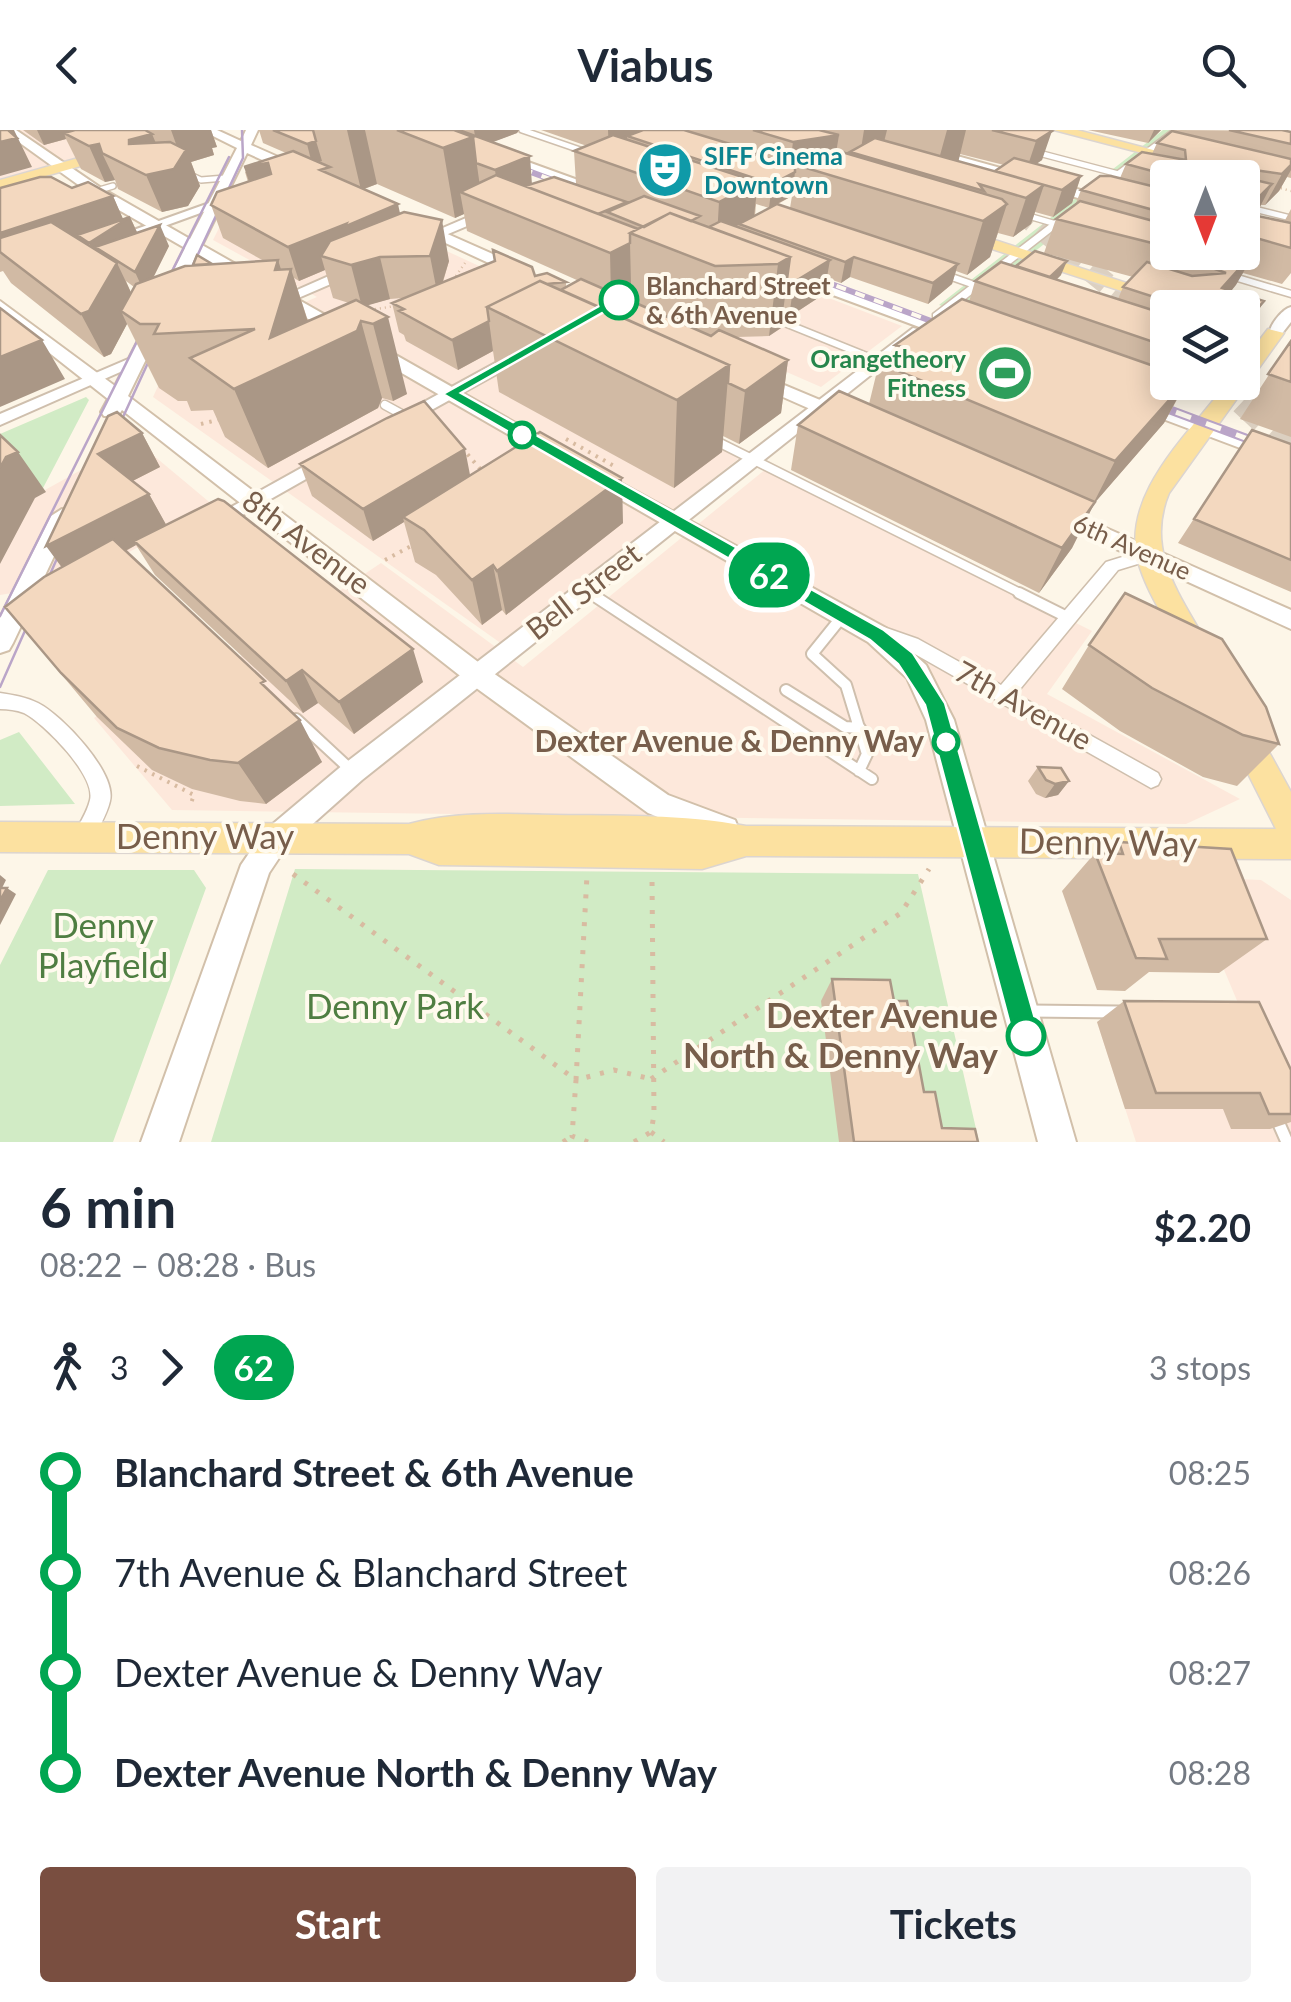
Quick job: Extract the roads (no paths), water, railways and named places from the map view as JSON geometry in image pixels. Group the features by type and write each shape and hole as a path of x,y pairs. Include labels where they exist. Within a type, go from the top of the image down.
{"main road":[{"name":"7th Avenue","path":"8,130 58,168 157,226 852,621"},
{"path":"207,130 310,177"},
{"path":"104,428 162,301 252,130"},
{"path":"1061,130 1183,160"},
{"path":"0,185 131,147"},
{"path":"914,148 1150,214"},
{"path":"482,154 609,206"},
{"path":"555,184 625,202"},
{"path":"395,215 544,283"},
{"path":"948,230 1150,294"},
{"path":"781,264 975,336"},
{"name":"8th Avenue","path":"0,306 478,675 658,804 746,841"},
{"path":"736,369 872,430"},
{"path":"1122,391 1212,424 1291,447"},
{"path":"1212,677 1159,584 1148,554 1145,529 1152,502 1228,400"},
{"path":"1212,424 1291,460"},
{"path":"0,643 9,606 72,493"},
{"name":"6th Avenue","path":"1027,500 1291,620"},
{"path":"852,621 906,658 927,687 1057,1142"},
{"path":"1228,706 1291,824"},
{"path":"617,774 632,800 634,830"},
{"name":"Denny Way","path":"0,836 409,839 441,829 634,830 700,831 746,841 1291,844"},
{"path":"160,1142 254,870 278,838"},
{"name":"Denny Way","path":"409,839 439,850 702,853 746,841"}],"street":[{"name":"Bell Street","path":"278,838 353,772 1176,132"},
{"path":"555,184 585,171"},
{"path":"288,181 310,177"},
{"path":"90,248 252,193"},
{"path":"407,247 498,206"},
{"path":"249,314 379,259"},
{"path":"1274,333 1291,311"},
{"path":"399,421 544,341"},
{"path":"0,420 171,347"},
{"path":"183,540 345,451"},
{"path":"1003,696 1112,566 1148,554"},
{"path":"9,606 46,600"},
{"name":"7th Avenue","path":"852,621 912,644 1152,778"},
{"path":"0,700 19,700 39,709 99,783 100,798 83,837"}],"lane":[{"path":"522,130 589,153"},
{"path":"1019,148 1134,178"},
{"path":"174,167 208,179 226,178"},
{"path":"96,190 113,186"},
{"path":"1007,210 1072,229"},
{"path":"1260,210 1291,218"},
{"path":"928,269 994,291"},
{"path":"1222,274 1291,294"},
{"path":"762,314 879,362"},
{"path":"385,405 399,421"},
{"path":"704,435 1067,617"},
{"path":"586,590 872,779"},
{"path":"852,621 812,654 846,685 867,760 859,771"},
{"path":"786,690 845,728 860,728"},
{"path":"283,707 353,772"},
{"path":"1019,1011 1142,1012"},
{"path":"1272,1108 1287,1142"}],"tunnel":[{"path":"997,195 1067,252"},
{"path":"1064,249 1150,319"},
{"path":"1241,400 1245,404"},
{"path":"1243,401 1291,446"}],"tram line":[{"path":"185,282 243,158 242,130"},
{"path":"0,616 229,157"},
{"path":"112,441 158,341"},
{"path":"0,687 67,536"}],"railway":[{"path":"504,162 574,188"},
{"path":"799,272 958,331"},
{"path":"1153,404 1146,401 1291,455"}],"place":[{"name":"SIFF Cinema Downtown","path":"665,170"},
{"name":"Blanchard Street & 6th Avenue","path":"619,300"},
{"name":"Orangetheory Fitness","path":"1005,373"},
{"name":"Dexter Avenue & Denny Way","path":"946,742"},
{"name":"Dexter Avenue North & Denny Way","path":"1026,1036"}],"park label":[{"name":"Denny Playfield","path":"103,946"},
{"name":"Denny Park","path":"395,1007"}]}
